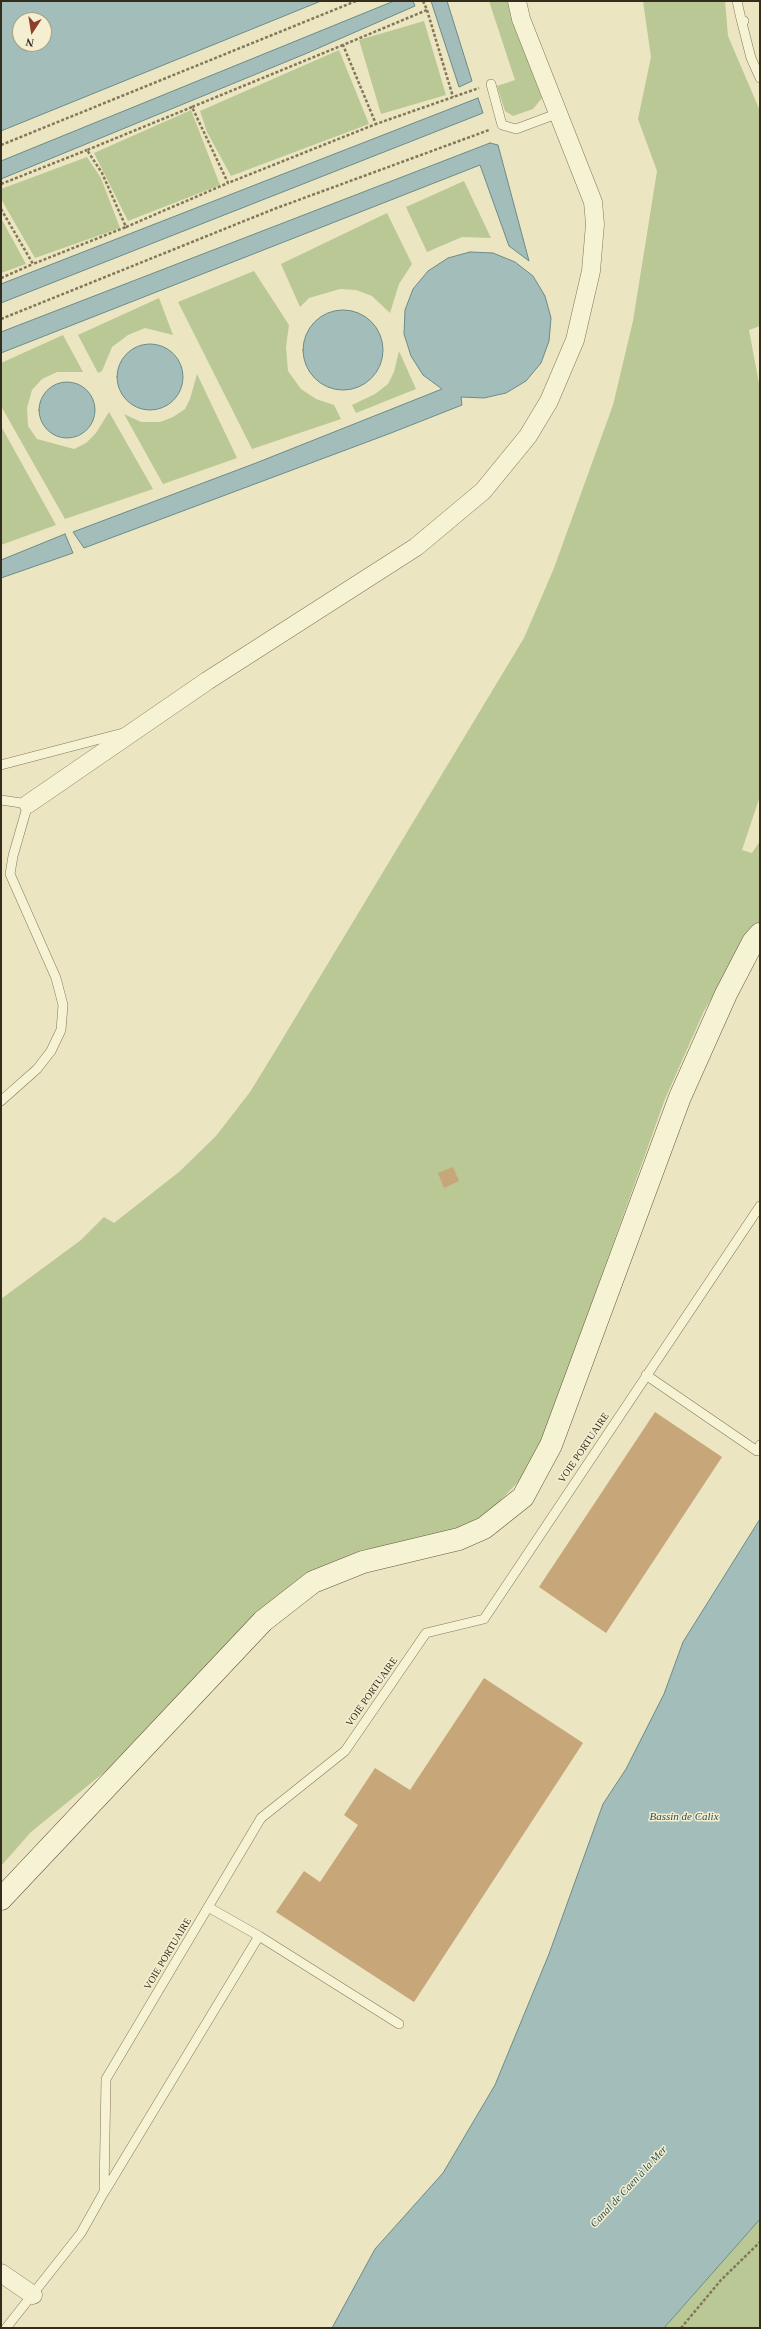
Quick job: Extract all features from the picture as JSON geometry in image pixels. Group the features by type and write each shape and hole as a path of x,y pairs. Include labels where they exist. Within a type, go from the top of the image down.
{"street":[{"path":"28,804 207,682 416,547 483,491 528,436 549,401 575,340 591,271 595,224 592,202 516,1"},
{"path":"1,1899 263,1621 313,1582 363,1562 459,1539 484,1528 523,1497 551,1444 680,1097 753,942 760,934"},
{"path":"734,981 760,953"},
{"path":"1,2273 32,2295"}],"lane":[{"path":"736,1 751,58 760,78"},
{"path":"741,19 749,25"},
{"path":"491,84 502,125 516,129 559,113"},
{"path":"1,765 140,728"},
{"path":"1,800 28,804 13,856 10,874 56,978 63,1005 61,1030 51,1051 37,1069 1,1101"},
{"name":"VOIE PORTUAIRE","path":"6,2328 81,2233 104,2192 106,2079 261,1818 345,1751 426,1633 484,1619 760,1206"},
{"path":"646,1375 757,1451 760,1445"},
{"path":"208,1907 259,1936 399,2024"},
{"path":"104,2192 259,1936"}],"path":[{"path":"1,145 356,1"},
{"path":"423,1 453,97"},
{"path":"1,184 427,10"},
{"path":"343,45 376,124"},
{"path":"1,278 126,227 228,183 376,124 491,84"},
{"path":"192,107 228,183"},
{"path":"1,319 274,209 502,125"},
{"path":"87,150 102,173 126,227"},
{"path":"1,209 33,264"},
{"path":"681,2328 721,2280 760,2242"}],"green space":[{"path":"489,1 508,1 515,27 542,98 533,109 513,116 505,111 497,86 515,80"},
{"path":"643,1 725,1 728,36 760,111 760,326 749,330 760,389 760,796 742,850 752,853 760,841 760,924 735,958 704,1011 665,1099 544,1436 523,1477 492,1509 467,1526 432,1538 362,1550 323,1567 118,1761 31,1832 1,1866 1,1299 81,1240 104,1217 114,1223 179,1172 216,1136 250,1092 524,638 554,568 613,405 633,321 657,171 638,119 651,57"},
{"path":"424,21 446,95 381,114 359,40"},
{"path":"339,50 369,124 231,176 207,132 200,111"},
{"path":"191,110 220,185 128,221 94,153"},
{"path":"87,157 101,178 120,228 35,258 1,199 1,189"},
{"path":"464,181 491,238 462,237 427,252 406,207"},
{"path":"387,213 412,264 399,284 390,313 372,296 356,290 340,289 309,298 300,307 281,264"},
{"path":"1,218 26,264 1,273"},
{"path":"254,271 289,325 286,347 288,371 301,389 316,399 334,405 341,419 252,449 178,302"},
{"path":"159,298 173,335 145,328 128,335 112,347 102,371 98,373 78,335"},
{"path":"63,335 83,372 57,372 42,379 32,390 27,408 28,426 37,439 74,449 86,443 96,433 109,412 153,489 65,519 1,406 1,363"},
{"path":"399,351 416,389 356,413 352,405 375,394 388,384 394,372"},
{"path":"197,374 237,458 163,484 124,414 141,422 160,422 173,417 185,409 190,399"},
{"path":"1,426 56,525 1,545"},
{"path":"760,2219 760,2328 664,2328"}],"water":[{"path":"1,1 321,1 1,131"},
{"path":"394,1 413,1 415,6 305,54 1,179 1,161"},
{"path":"431,1 447,1 472,81 459,87"},
{"path":"478,98 483,113 1,303 1,284"},
{"path":"490,143 498,145 529,261 509,246 480,165 1,353 1,332"},
{"path":"470,252 493,253 515,262 533,276 545,296 551,318 549,341 541,363 526,381 506,393 484,398 461,397 462,405 84,548 73,532 256,463 442,389 423,375 411,356 404,334 405,310 413,289 428,271 448,258"},
{"path":"343,310 358,313 371,322 380,335 383,350 380,365 371,378 358,387 343,390 328,387 315,378 306,365 303,350 306,335 315,322 328,313"},
{"path":"144,344 156,344 169,349 174,353 181,364 183,377 181,390 174,401 163,408 156,410 144,410 131,405 122,396 117,383 117,371 122,358 131,349"},
{"path":"67,382 78,384 87,390 93,399 95,410 93,421 87,430 78,436 67,438 56,436 47,430 41,421 39,410 41,399 47,390 56,384"},
{"path":"65,534 73,553 1,578 1,560"},
{"path":"760,1519 760,2219 664,2328 332,2328 375,2249 443,2173 495,2085 549,1954 603,1804 626,1769 664,1694 683,1642"}],"building":[{"path":"453,1167 459,1181 444,1188 438,1173"},
{"path":"655,1412 722,1457 606,1633 539,1587"},
{"path":"484,1678 583,1743 414,2002 276,1912 304,1871 320,1882 358,1825 344,1815 375,1768 410,1790"}],"water label":[{"name":"Bassin de Calix","path":"684,1817"},
{"name":"Canal de Caen à la Mer","path":"629,2187"}]}
